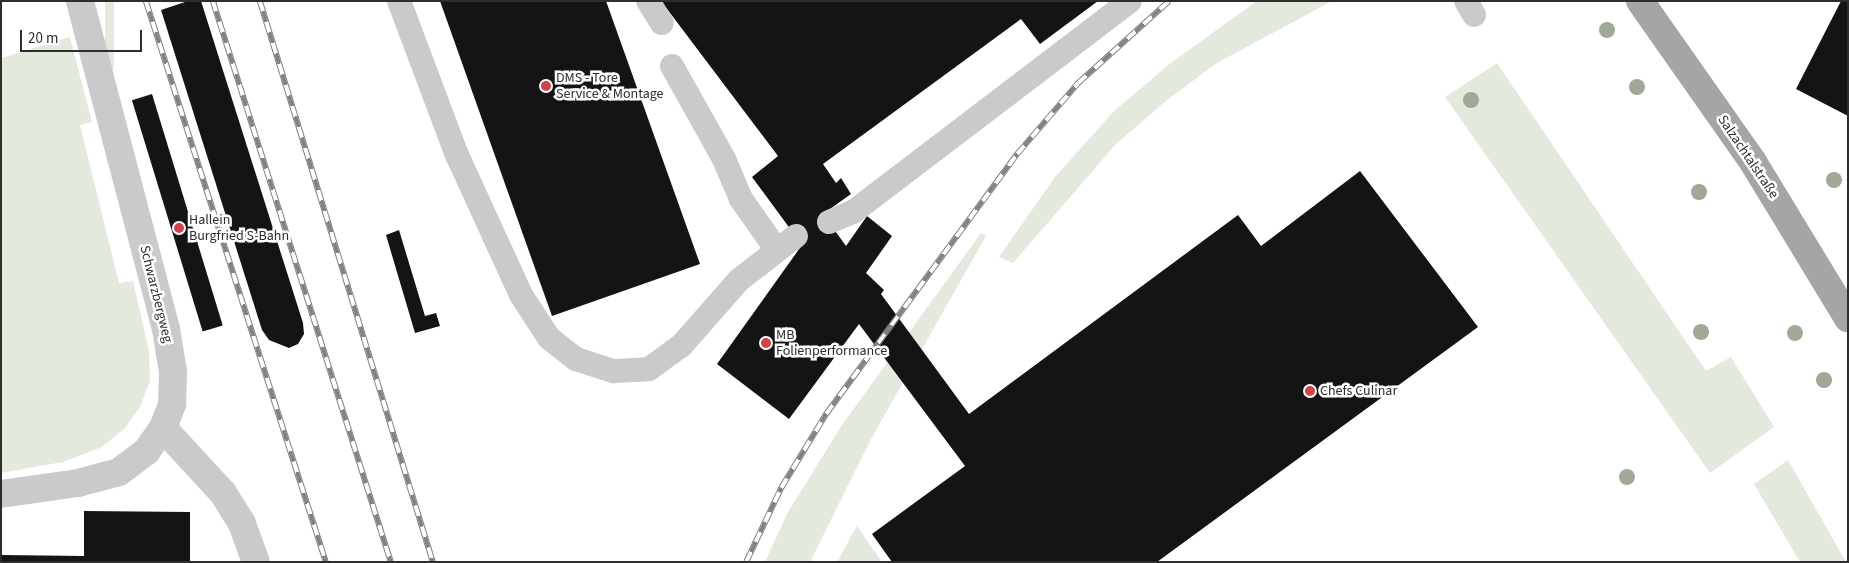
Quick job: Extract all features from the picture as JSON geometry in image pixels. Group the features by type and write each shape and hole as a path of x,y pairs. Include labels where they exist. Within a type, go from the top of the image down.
{"main road":[{"name":"Salzachtalstraße","path":"1640,1 1753,162 1848,318"}],"street":[{"name":"Schwarzbergweg","path":"1,494 78,483 118,472 146,452 163,428 172,404 173,372 166,329 80,1"},
{"path":"163,428 223,492 242,524 256,562"}],"lane":[{"path":"398,1 457,155 521,295 549,338 576,359 614,371 649,369 681,346 739,280 776,249 796,236"},
{"path":"648,1 662,23"},
{"path":"829,222 853,212 1130,1"},
{"path":"672,66 724,159 741,199 776,249"}],"shaded area":[{"path":"105,1 114,1 114,69 105,69"},
{"path":"1257,1 1332,1 1217,63 1167,100 1116,144 1013,263 999,257 1055,177 1114,111 1172,62"},
{"path":"70,37 92,122 80,125 119,283 133,281 149,351 150,381 140,407 125,428 102,447 63,462 1,473 1,58"},
{"path":"1497,63 1706,371 1731,357 1774,427 1710,473 1445,97"},
{"path":"981,233 986,236 871,439 810,562 765,562 788,512 842,425"},
{"path":"1788,460 1846,562 1800,562 1754,484"},
{"path":"857,526 882,562 837,562"}],"building":[{"path":"188,1 201,1 303,323 304,334 298,344 289,348 269,340 262,330 161,10"},
{"path":"440,1 606,1 700,264 552,316"},
{"path":"661,1 1098,1 1040,44 1021,19 823,164 836,183 841,178 851,194 823,214 846,246 867,216 892,236 866,273 884,290 881,294 969,414 1238,215 1261,246 1360,171 1478,327 1157,562 892,562 872,534 965,466 859,324 789,419 717,364 802,245 752,177 778,156"},
{"path":"1841,1 1848,1 1848,116 1796,89"},
{"path":"152,94 223,325 203,332 132,100"},
{"path":"399,230 425,316 436,313 440,326 415,333 386,235"},
{"path":"84,511 190,512 190,562 1,562 1,555 84,556"}],"railway":[{"path":"146,1 326,562"},
{"path":"213,1 391,562"},
{"path":"260,1 433,562"},
{"path":"746,562 781,488 826,414 1017,154 1078,83 1169,1"}],"place":[{"name":"DMS - Tore Service & Montage","path":"546,86"},
{"name":"Hallein Burgfried S-Bahn","path":"179,228"},
{"name":"MB Folienperformance","path":"766,343"},
{"name":"Chefs Culinar","path":"1310,391"}]}
